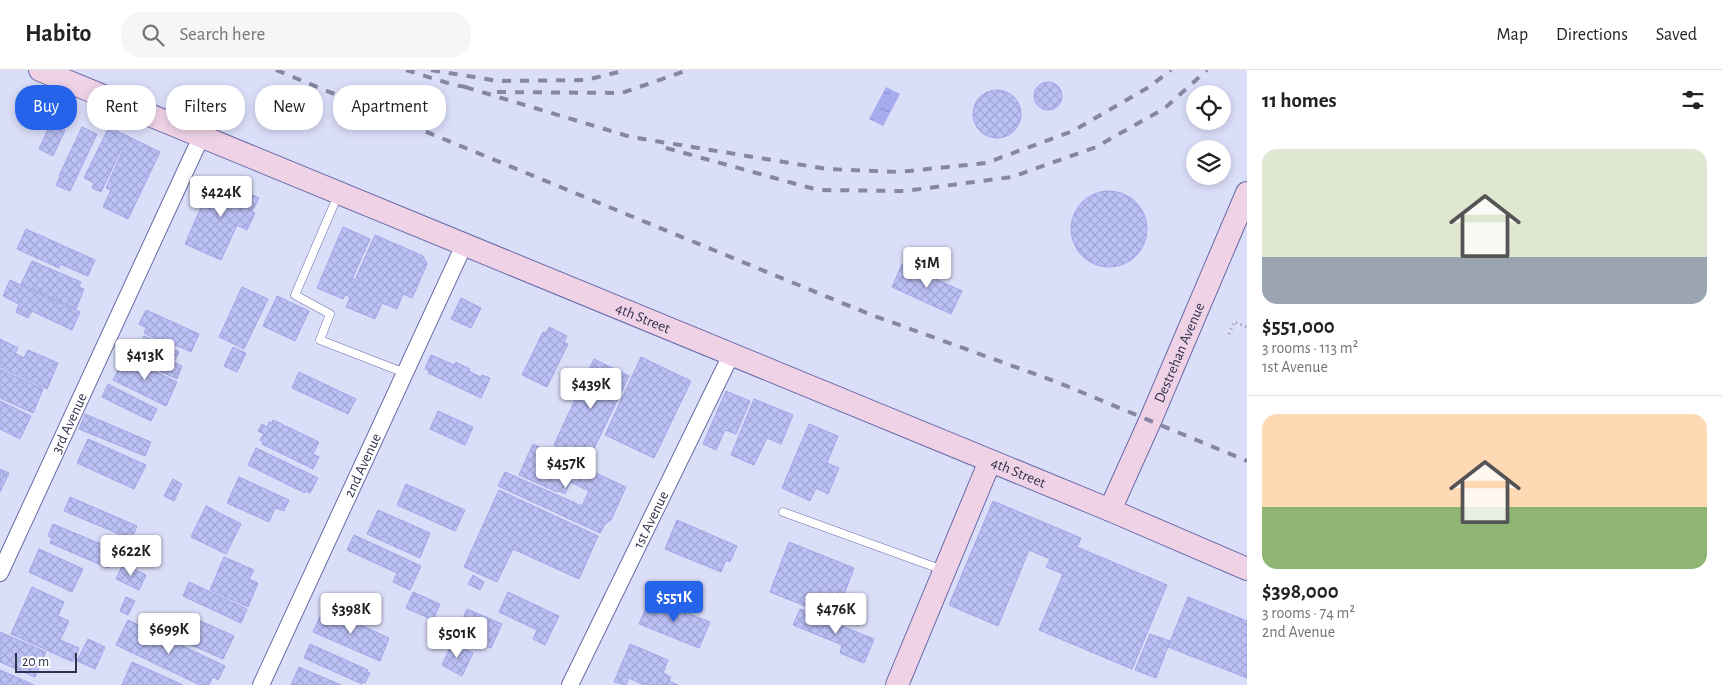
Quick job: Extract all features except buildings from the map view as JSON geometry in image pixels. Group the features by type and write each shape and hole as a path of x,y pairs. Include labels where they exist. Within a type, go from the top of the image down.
{"main road":[{"name":"4th Street","path":"40,70 1110,510 1247,569"},
{"name":"Destrehan Avenue","path":"1110,510 1247,193"},
{"path":"897,685 990,461"}],"street":[{"name":"3rd Avenue","path":"0,573 201,136"},
{"name":"2nd Avenue","path":"261,685 464,244"},
{"name":"1st Avenue","path":"570,685 731,354"}],"lane":[{"path":"339,193 295,296 330,314 320,340 404,374"},
{"path":"783,512 945,570"}],"path":[{"path":"1229,334 1234,322 1247,327"}],"water":[{"path":"886,87 900,94 883,126 869,119"}],"railway":[{"path":"276,70 869,314 1057,382 1247,461"},
{"path":"406,70 454,85 472,88"},
{"path":"431,70 498,81 586,80 627,70"},
{"path":"497,92 622,93 688,70"},
{"path":"465,87 631,137 827,169 899,172 986,163 1073,131 1149,87 1171,70"},
{"path":"666,148 818,190 905,191 1012,177 1096,147 1165,108 1207,70"}]}
